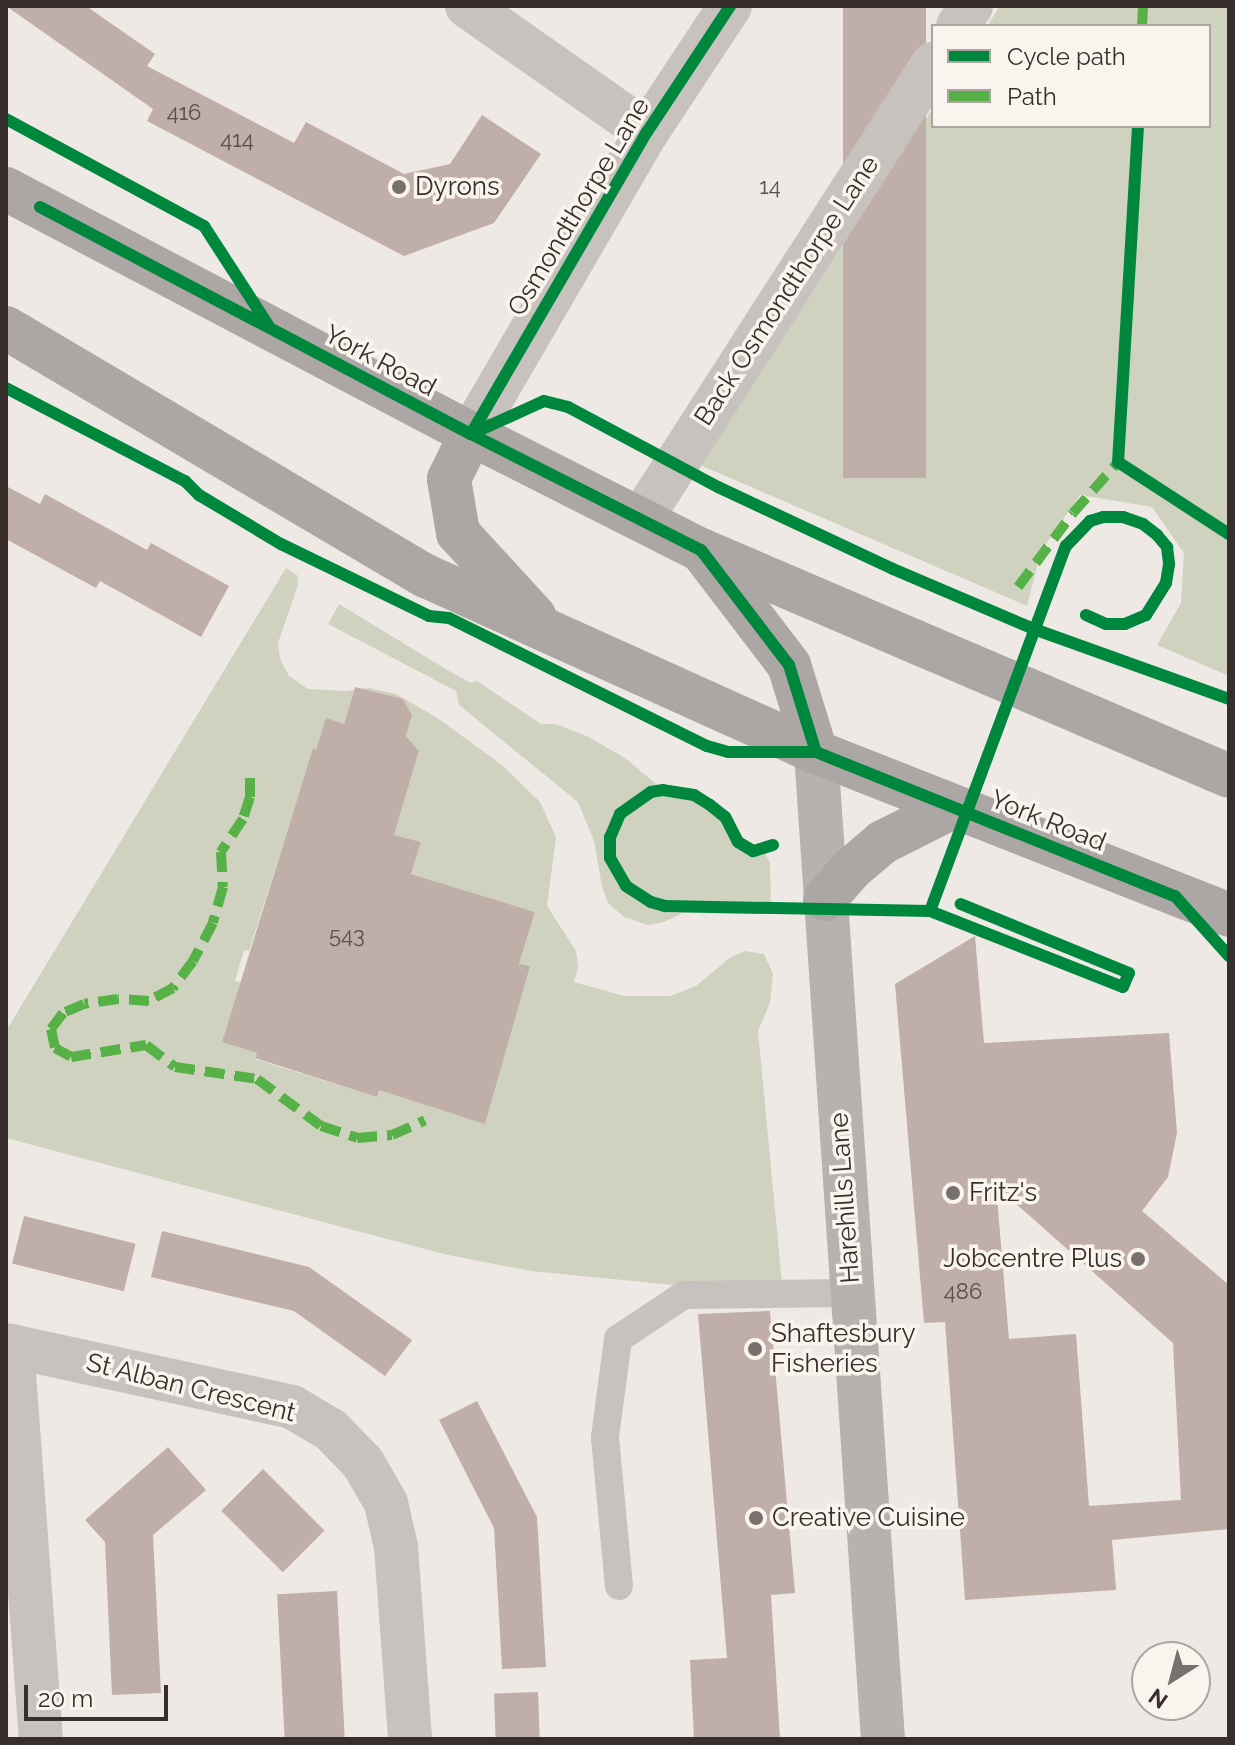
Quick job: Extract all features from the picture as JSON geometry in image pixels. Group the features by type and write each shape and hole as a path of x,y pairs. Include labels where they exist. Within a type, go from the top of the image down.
{"highway":[{"name":"York Road","path":"6,189 471,434 701,550 1229,776"},
{"name":"York Road","path":"6,328 426,576 816,752 1229,915"},
{"path":"471,434 449,479 458,533 545,629"},
{"path":"701,550 789,665 816,752"},
{"path":"825,899 851,869 883,842 953,807"}],"main road":[{"name":"Harehills Lane","path":"816,752 883,1739"}],"street":[{"path":"467,6 647,132"},
{"name":"Osmondthorpe Lane","path":"471,434 647,132 730,6"},
{"path":"959,24 971,6"},
{"name":"Back Osmondthorpe Lane","path":"641,519 931,67"},
{"path":"9,1346 41,1739"},
{"name":"St Alban Crescent","path":"9,1346 292,1407 331,1430 363,1463 386,1503 396,1547 410,1739"}],"lane":[{"path":"619,1586 605,1437 618,1339 684,1295 852,1293"}],"green space":[{"path":"1000,6 1229,6 1229,676 1157,645 1181,603 1184,553 1152,507 1080,495 1041,551 1027,606 700,465 931,111 931,128 1211,128 1211,24 988,24"},
{"path":"286,568 297,575 298,585 278,643 280,659 289,676 308,689 345,691 369,688 396,694 436,717 502,765 540,802 556,837 547,906 576,951 578,967 574,982 624,996 670,996 696,986 731,957 745,951 764,954 773,974 770,1003 758,1031 782,1283 683,1286 531,1271 448,1255 6,1138 6,1031","holes":["366,690 402,699 412,717 406,736 419,751 394,835 421,842 411,874 535,912 519,964 529,966 485,1123 379,1090 377,1097 255,1059 257,1053 222,1042 241,982 235,981 244,950 249,951 313,749 316,750 326,719 344,724 353,693"]},
{"path":"339,604 449,671 471,683 477,681 541,724 556,724 589,737 625,758 663,790 694,795 710,805 725,817 738,842 753,850 762,848 770,863 771,914 683,913 648,925 624,917 608,903 594,841 578,802 459,705 456,691 328,624"}],"building":[{"path":"6,6 86,6 155,54 147,66 294,143 306,122 404,174 450,164 482,115 541,154 494,223 404,256 147,121 153,109"},
{"path":"843,6 926,6 926,478 843,478"},
{"path":"6,486 40,504 45,494 147,550 151,543 229,586 201,637 100,581 96,588 6,539"},
{"path":"355,687 403,699 412,716 406,736 419,751 394,835 421,842 411,874 535,912 519,964 530,966 485,1124 379,1090 377,1097 255,1058 257,1053 222,1042 313,748 316,750 326,718 344,724"},
{"path":"975,936 984,1043 1169,1033 1177,1133 1168,1177 1142,1211 1229,1285 1229,1529 1112,1540 1116,1590 965,1600 945,1322 924,1323 895,984","holes":["996,1186 1173,1343 1181,1500 1089,1506 1076,1334 1009,1339"]},
{"path":"24,1216 136,1244 124,1291 12,1264"},
{"path":"162,1231 309,1267 412,1340 385,1376 294,1311 151,1277"},
{"path":"770,1311 795,1593 771,1595 780,1739 694,1739 690,1660 727,1658 698,1314"},
{"path":"477,1401 537,1517 546,1667 502,1669 494,1528 439,1420"},
{"path":"168,1447 206,1490 153,1535 161,1693 112,1695 105,1542 85,1520"},
{"path":"263,1469 325,1531 283,1572 221,1511"},
{"path":"337,1591 345,1739 285,1739 277,1594"},
{"path":"538,1692 540,1739 496,1739 494,1694"}],"marked path":[{"path":"1142,24 1143,6"},
{"path":"1018,587 1073,513 1118,462"},
{"path":"250,778 250,797 243,819 221,852 223,887 213,923 193,961 173,988 149,1001 118,999 84,1004 63,1013 51,1029 55,1048 71,1057 146,1045 175,1067 257,1079 321,1126 357,1138 392,1135 425,1120"}],"cycle path":[{"path":"471,434 647,132 730,6"},
{"path":"6,119 204,226 268,325"},
{"path":"1138,128 1118,462 1229,534"},
{"path":"40,207 471,434 701,550 789,665 816,752"},
{"path":"6,388 185,481 199,495 281,544 429,616 449,618 707,746 728,752 816,752 1175,896 1229,956"},
{"path":"471,434 544,401 568,407 718,487 893,569 1031,628 1229,699"},
{"path":"930,911 1066,546 1090,521 1103,517 1123,517 1143,524 1167,547 1169,564 1166,583 1146,615 1125,624 1106,624 1086,615"},
{"path":"773,845 753,851 738,842 725,817 710,805 694,795 663,790 651,792 620,814 610,837 610,858 626,886 651,902 665,906 930,911 1123,987 1129,973 961,904"}],"place":[{"name":"Dyrons","path":"399,187"},
{"name":"Fritz's","path":"953,1193"},
{"name":"Jobcentre Plus","path":"1138,1259"},
{"name":"Shaftesbury Fisheries","path":"755,1349"},
{"name":"Creative Cuisine","path":"756,1518"}]}
